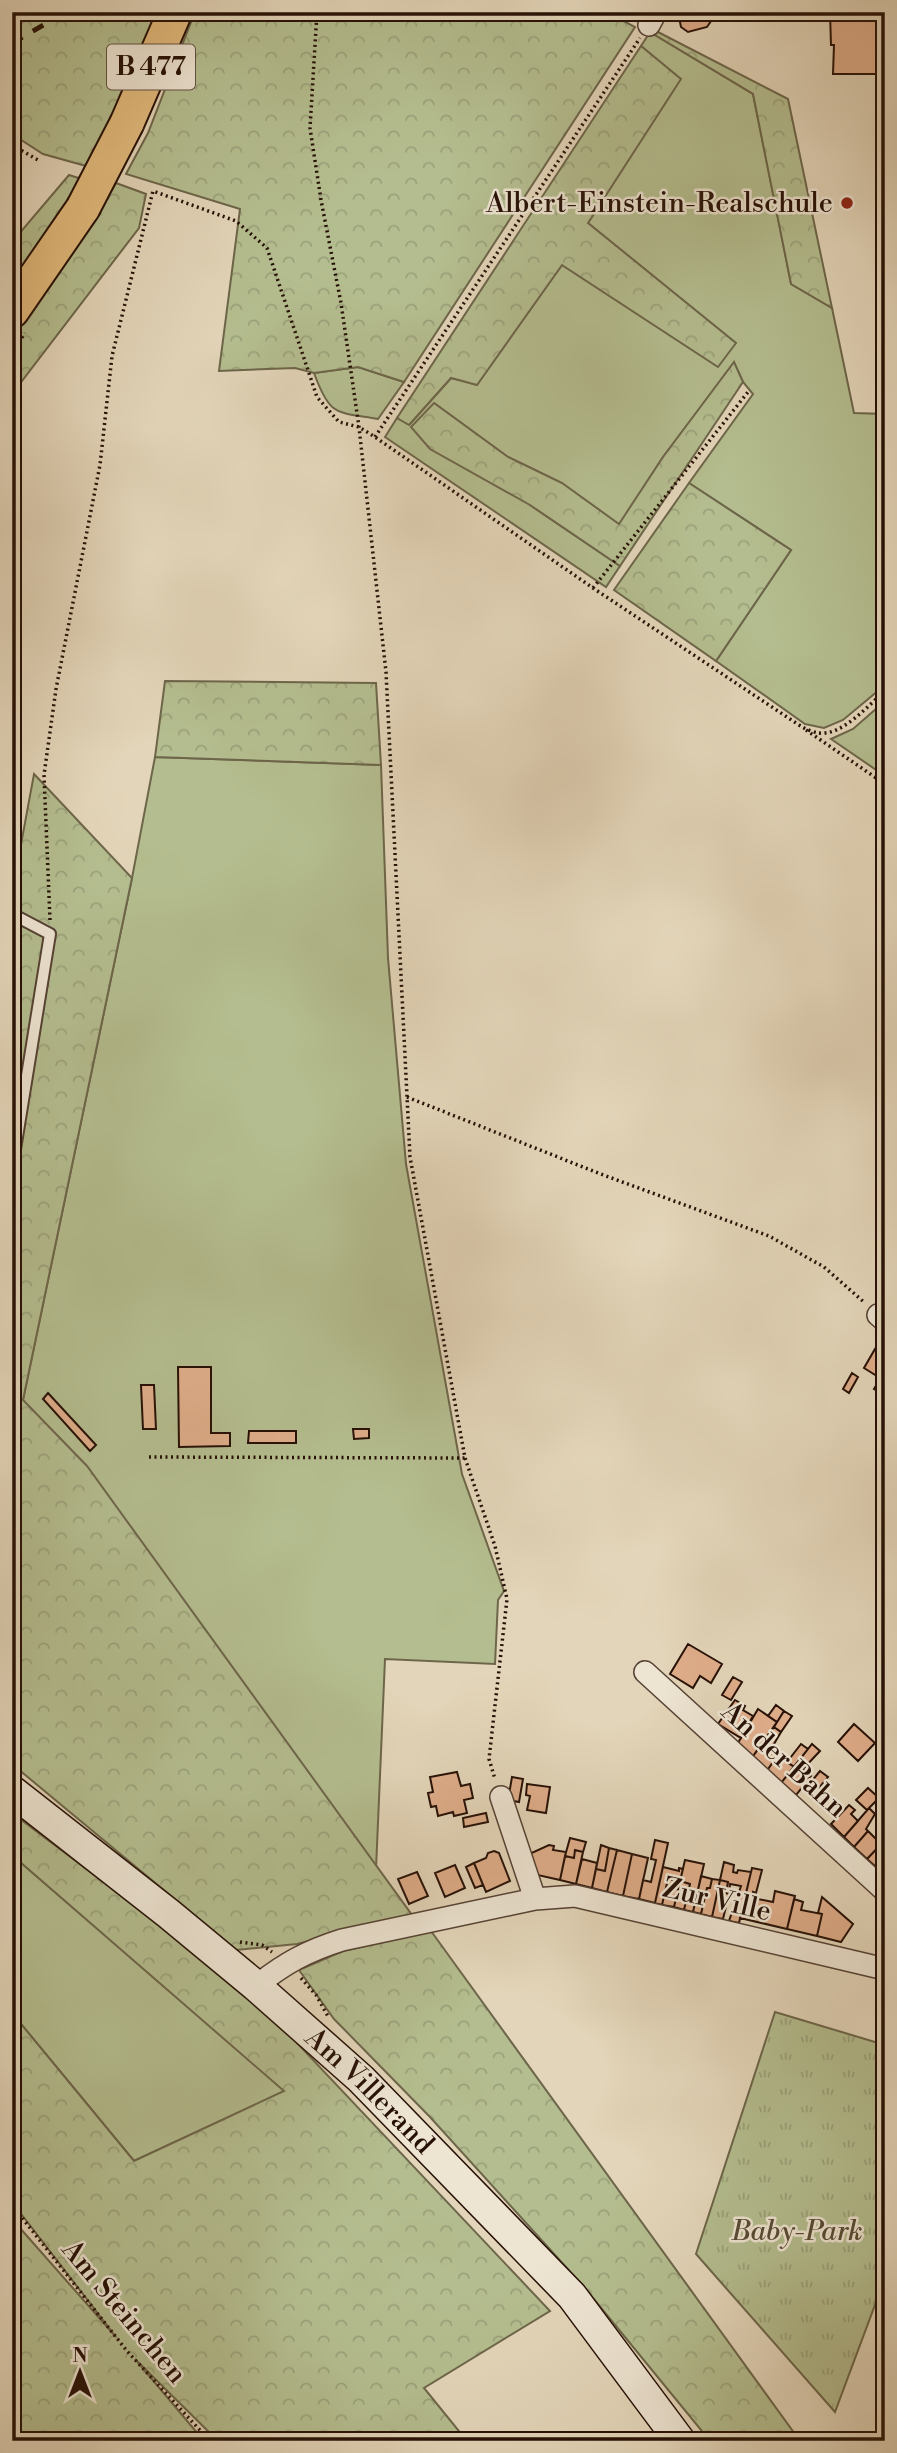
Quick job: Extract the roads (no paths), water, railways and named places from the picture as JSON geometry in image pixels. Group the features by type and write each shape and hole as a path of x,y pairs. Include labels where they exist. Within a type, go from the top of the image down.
{"main road":[{"name":"B 477","path":"12,311 83,208 127,122 175,12"},
{"name":"Am Villerand","path":"12,1791 169,1914 361,2079 572,2295 680,2441"}],"street":[{"name":"An der Bahn","path":"645,1672 885,1891"},
{"path":"501,1797 535,1899"},
{"name":"Zur Ville","path":"256,1986 285,1963 317,1948 535,1899 575,1896 885,1969"}],"lane":[{"path":"12,914 50,934 12,1168"}],"railway":[{"path":"12,43 66,12"}],"place":[{"name":"Albert-Einstein-Realschule","path":"847,203"}],"park label":[{"name":"Baby-Park","path":"797,2231"}]}
